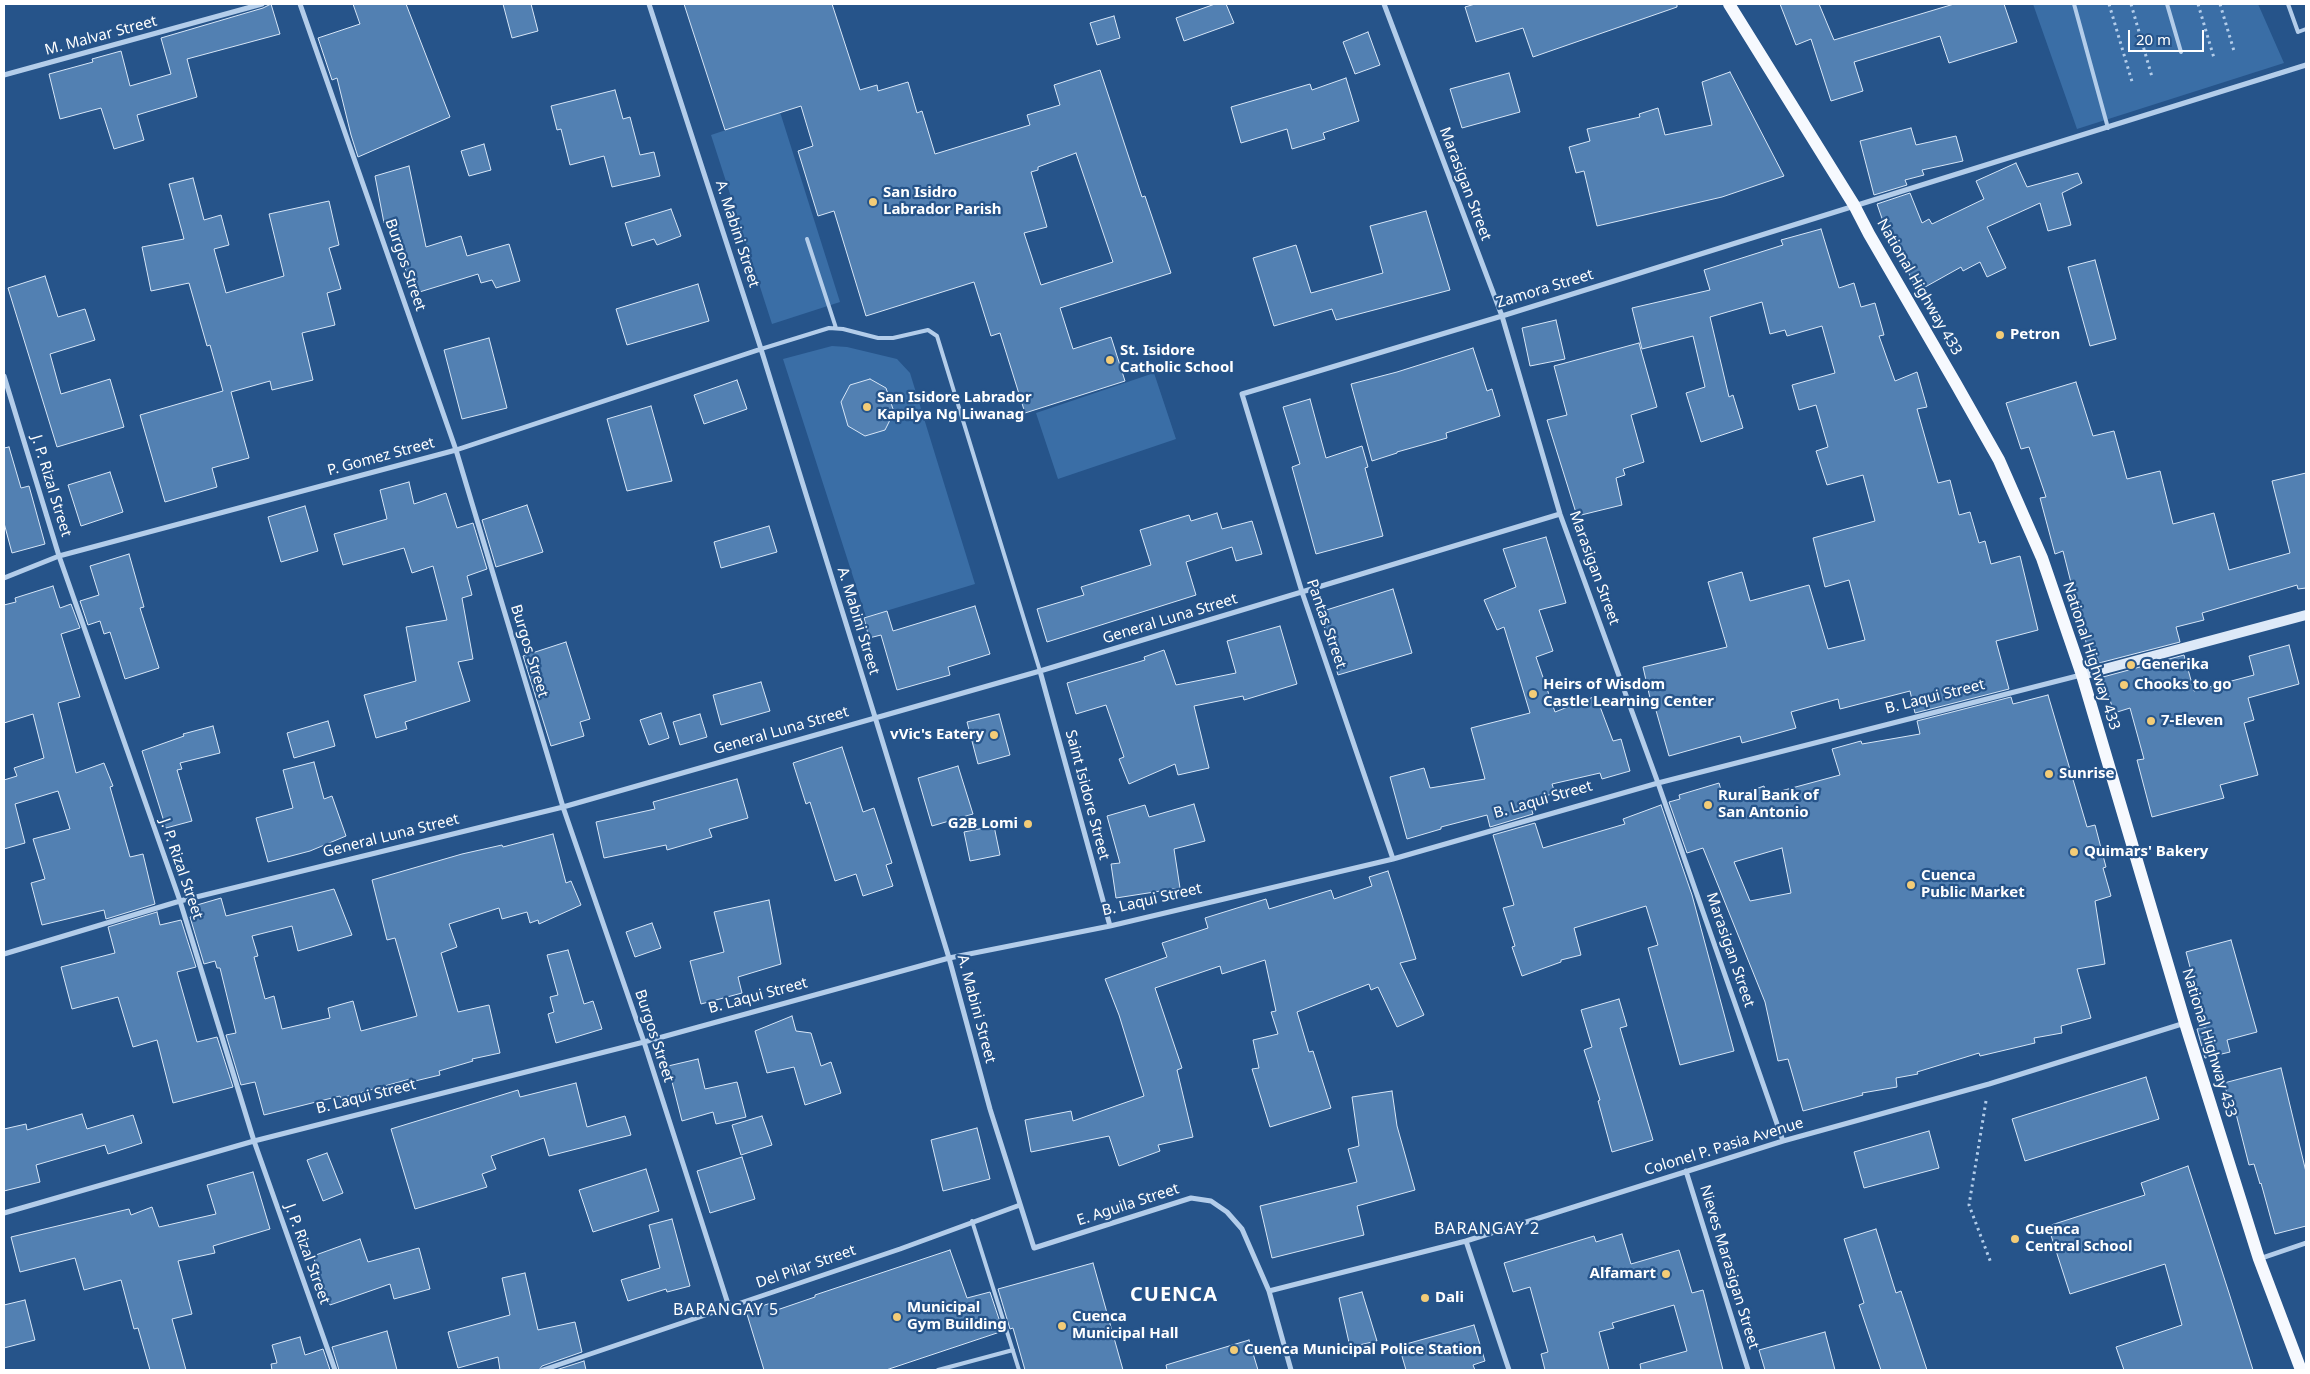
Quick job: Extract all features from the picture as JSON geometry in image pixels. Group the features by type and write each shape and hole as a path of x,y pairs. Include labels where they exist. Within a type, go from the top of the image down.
{"main road":[{"name":"National Highway 433","path":"1729,4 1854,205 1999,460 2042,558 2082,675 2185,1023 2259,1259 2301,1370"},
{"name":"B. Laqui Street","path":"2082,675 2306,615"}],"street":[{"name":"M. Malvar Street","path":"4,75 262,4"},
{"name":"Burgos Street","path":"300,4 456,450 563,807 644,1042 729,1307"},
{"name":"A. Mabini Street","path":"650,4 761,349 875,717 949,958 990,1109 1034,1248"},
{"name":"Marasigan Street","path":"1384,4 1502,316 1560,514 1658,783 1783,1141"},
{"name":"Zamora Street","path":"1242,394 1502,316 2306,65"},
{"name":"P. Gomez Street","path":"4,578 59,556 456,450 761,349"},
{"name":"J. P. Rizal Street","path":"4,376 59,556 180,901 254,1141 336,1370"},
{"name":"Pantas Street","path":"1242,394 1302,592 1393,859"},
{"name":"General Luna Street","path":"4,954 180,901 563,807 1040,671 1560,514"},
{"name":"Saint Isidore Street","path":"1040,671 1110,926"},
{"name":"B. Laqui Street","path":"4,1213 254,1141 644,1042 949,958 1110,926 1393,859 1658,783 2082,675"},
{"name":"Colonel P. Pasia Avenue","path":"1269,1291 1466,1242 1783,1141 1989,1084 2185,1023"},
{"name":"Nieves Marasigan Street","path":"1686,1171 1748,1370"},
{"name":"E. Aguila Street","path":"1034,1248 1191,1198 1211,1201 1227,1212 1242,1229 1269,1291 1291,1370"},
{"name":"Del Pilar Street","path":"543,1370 900,1249 972,1221 1020,1205"},
{"path":"1466,1242 1509,1370"},
{"path":"2259,1259 2306,1243"}],"lane":[{"path":"2074,4 2108,128"},
{"path":"2167,4 2181,52"},
{"path":"2288,4 2298,32 2306,30"},
{"path":"807,239 836,328"},
{"path":"761,349 816,331 836,328 878,338 893,338 928,330 937,336 1040,671"},
{"path":"972,1221 1019,1370"},
{"path":"938,1370 1013,1350"}],"path":[{"path":"2109,4 2133,85"},
{"path":"2131,4 2152,77"},
{"path":"2198,4 2214,58"},
{"path":"2220,4 2234,51"},
{"path":"1989,1084 1969,1206 1991,1263"}],"shaded area":[{"path":"2033,4 2258,4 2284,63 2077,129"},
{"path":"780,112 840,302 772,324 711,135"},
{"path":"832,346 847,347 897,359 910,373 975,584 866,617 783,359"},
{"path":"1154,373 1176,439 1058,479 1036,413"}],"building":[{"path":"271,4 280,34 187,59 197,97 137,115 144,140 114,149 101,108 60,119 49,74 93,62 92,59 121,51 130,86 171,74 161,38"},
{"path":"353,4 406,4 450,117 358,157 337,78 332,80 318,38 360,24"},
{"path":"503,4 531,4 538,31 512,38"},
{"path":"684,4 832,4 860,90 877,85 878,91 908,82 917,113 922,111 935,154 1030,125 1027,115 1060,105 1054,85 1100,70 1142,197 1145,196 1171,273 1060,308 1073,349 1111,337 1125,381 1025,413 1000,333 991,336 974,282 866,316 834,211 818,216 798,151 813,146 801,106 725,130","holes":["1076,153 1113,262 1041,285 1024,233 1047,227 1031,172 1038,170 1038,167"]},
{"path":"1215,4 1226,4 1234,23 1184,41 1176,18"},
{"path":"1475,4 1677,4 1677,7 1533,57 1523,28 1476,42 1465,7"},
{"path":"1780,4 1819,4 1834,40 1954,4 2004,4 2017,42 1949,63 1940,36 1854,62 1863,91 1831,101 1811,39 1796,45"},
{"path":"1114,16 1120,38 1097,45 1090,23"},
{"path":"1368,32 1380,65 1355,74 1343,42"},
{"path":"1730,72 1784,176 1722,197 1597,226 1584,171 1576,173 1569,147 1590,141 1587,129 1640,117 1639,114 1658,108 1665,135 1712,125 1702,82"},
{"path":"1509,73 1520,112 1462,128 1450,89"},
{"path":"1346,78 1359,121 1323,133 1325,139 1292,149 1287,129 1241,143 1231,107 1310,84 1312,90"},
{"path":"615,90 623,119 630,117 640,155 654,152 660,176 612,187 604,156 570,165 561,129 557,130 551,106"},
{"path":"1911,128 1916,145 1956,136 1963,161 1922,170 1924,175 1905,180 1907,185 1874,195 1860,141"},
{"path":"484,144 491,170 469,176 461,151"},
{"path":"2016,163 2027,187 2078,173 2082,183 2062,193 2071,225 2048,231 2040,203 1987,227 2006,268 1987,277 1980,262 1963,271 1961,267 1918,291 1886,230 1877,204 1910,193 1922,223 1929,219 1932,224 1984,199 1976,181"},
{"path":"409,166 426,247 461,236 467,256 509,244 520,281 496,288 492,280 481,283 478,274 413,294 391,222 384,223 375,176"},
{"path":"193,178 204,220 221,215 229,245 214,249 226,293 284,276 269,214 329,201 339,245 329,248 341,289 327,293 335,325 302,333 313,380 272,390 270,381 231,392 249,458 212,468 217,487 165,502 140,415 223,391 210,345 207,346 189,283 151,291 142,247 184,239 169,184"},
{"path":"671,209 681,236 657,245 654,239 632,246 625,223"},
{"path":"1426,211 1450,290 1336,320 1332,309 1274,326 1253,258 1296,245 1311,293 1383,273 1370,226"},
{"path":"1821,229 1839,288 1854,283 1861,307 1875,303 1884,335 1879,336 1895,381 1917,372 1927,407 1917,409 1938,483 1950,480 1959,515 1970,512 1979,543 1985,541 1991,564 2020,556 2038,630 1996,641 2009,689 1915,713 1910,691 1840,709 1838,699 1791,712 1796,728 1742,743 1740,736 1669,756 1655,707 1652,707 1643,667 1727,647 1708,582 1742,572 1750,601 1809,585 1828,649 1865,640 1849,580 1825,587 1813,538 1875,521 1863,475 1827,485 1816,451 1828,447 1816,405 1799,410 1792,385 1835,373 1822,326 1787,336 1785,330 1770,334 1762,302 1710,317 1729,397 1733,395 1743,428 1701,442 1686,393 1705,387 1693,336 1642,349 1632,308 1710,290 1704,270 1783,245 1781,240"},
{"path":"2095,260 2116,339 2090,346 2068,267"},
{"path":"45,276 58,317 85,309 95,340 50,354 61,394 110,379 124,427 57,447 8,288"},
{"path":"698,284 709,321 627,345 616,309"},
{"path":"1556,320 1565,359 1530,366 1522,328"},
{"path":"489,338 507,408 462,419 444,350"},
{"path":"1639,343 1657,407 1631,415 1644,462 1623,469 1625,475 1616,478 1622,505 1577,516 1547,420 1567,415 1554,366"},
{"path":"1473,348 1487,391 1492,389 1500,416 1446,433 1447,438 1372,461 1351,384 1397,372"},
{"name":"San Isidore Labrador Kapilya Ng Liwanag","path":"870,379 886,388 894,412 885,430 865,436 848,426 841,402 850,385"},
{"path":"737,380 747,409 704,424 694,395"},
{"path":"2076,382 2093,436 2114,431 2127,479 2160,471 2173,524 2214,513 2229,570 2290,553 2272,481 2306,473 2306,588 2298,589 2297,585 2202,613 2204,620 2176,627 2180,642 2099,663 2096,652 2089,654 2063,551 2055,554 2040,498 2046,497 2029,447 2021,449 2006,403"},
{"path":"1310,399 1326,458 1362,446 1368,467 1365,468 1383,536 1316,554 1292,467 1300,464 1283,407"},
{"path":"651,406 672,481 627,491 607,419"},
{"path":"9,447 21,488 29,486 45,544 12,553 4,523 4,448"},
{"path":"110,472 123,512 81,526 68,485"},
{"path":"409,482 414,504 446,493 457,528 473,523 487,569 467,576 472,595 462,598 473,659 458,662 470,701 405,722 407,729 376,738 364,695 416,681 406,627 447,620 433,566 412,573 404,548 343,565 334,534 387,519 380,490"},
{"path":"527,505 543,552 496,567 482,520"},
{"path":"305,506 318,551 281,562 268,517"},
{"path":"1217,513 1222,529 1252,521 1262,554 1236,561 1232,547 1186,562 1196,595 1047,642 1037,609 1084,595 1081,587 1151,565 1140,530 1189,515 1191,521"},
{"path":"769,526 777,552 721,568 714,542"},
{"path":"1546,537 1566,603 1539,610 1553,651 1536,657 1555,712 1596,696 1613,741 1621,739 1630,771 1602,779 1600,773 1552,784 1555,793 1529,801 1533,814 1490,827 1487,815 1441,827 1441,829 1407,839 1390,777 1424,768 1430,788 1485,779 1471,728 1530,713 1504,627 1497,630 1484,600 1516,587 1503,549"},
{"path":"129,554 144,607 140,608 159,668 125,679 110,632 104,634 100,621 88,625 80,601 99,595 90,566"},
{"path":"53,586 60,608 71,604 80,628 61,634 80,697 58,703 76,773 104,763 113,786 110,787 130,857 143,854 155,904 106,919 104,910 42,925 31,883 45,879 33,839 70,829 58,791 15,804 25,843 4,849 4,780 17,776 14,768 44,758 33,714 4,723 4,605 16,602 15,598"},
{"path":"1393,589 1412,653 1338,675 1320,612"},
{"path":"975,606 990,654 948,667 950,675 897,690 881,635 869,638 864,618 887,611 893,631"},
{"path":"1280,626 1297,684 1244,700 1243,696 1194,706 1209,768 1178,775 1175,764 1129,784 1119,759 1124,757 1106,705 1076,714 1067,683 1145,660 1144,657 1164,650 1176,685 1236,673 1227,641"},
{"path":"566,642 590,719 580,722 584,736 551,746 523,656"},
{"path":"2289,645 2299,684 2248,698 2254,720 2244,723 2258,775 2220,785 2224,798 2152,817 2137,760 2144,759 2130,708 2114,713 2103,677 2184,655 2194,691 2254,675 2249,656"},
{"path":"761,682 770,711 721,725 713,695"},
{"path":"2048,695 2087,827 2095,825 2106,867 2103,868 2111,896 2095,901 2105,964 2077,969 2091,1018 2061,1026 2062,1033 2034,1038 2035,1043 1980,1056 1979,1053 1917,1072 1918,1074 1896,1078 1897,1087 1862,1093 1863,1095 1803,1111 1788,1059 1778,1061 1765,1002 1703,848 1687,853 1669,802 1680,799 1679,795 1719,783 1724,800 1764,786 1766,795 1840,775 1832,749 1861,741 1862,744 1920,734 1917,721 2011,697 2013,704","holes":["1782,848 1791,893 1750,901 1734,862"]},
{"path":"661,713 669,738 649,745 640,720"},
{"path":"700,714 707,737 680,745 673,722"},
{"path":"999,714 1010,755 978,764 967,722"},
{"path":"328,721 335,746 294,758 287,733"},
{"path":"213,726 220,753 180,763 182,769 177,770 192,821 166,828 142,751 184,736 183,734"},
{"path":"842,747 863,812 874,808 892,863 886,865 893,886 863,896 856,874 835,881 810,802 806,804 793,763"},
{"path":"314,762 324,799 332,796 346,836 310,851 268,862 256,818 293,808 283,770"},
{"path":"958,766 973,814 932,826 918,778"},
{"path":"737,779 748,818 709,829 712,837 667,850 666,845 604,858 596,822 655,809 653,802"},
{"path":"1194,804 1205,841 1174,849 1180,888 1116,898 1111,864 1120,863 1107,816 1145,805 1149,817"},
{"path":"1661,805 1692,895 1734,1051 1680,1065 1648,948 1658,945 1646,906 1574,928 1581,955 1561,960 1561,962 1522,976 1512,947 1515,946 1503,908 1514,905 1493,835 1535,823 1543,848 1625,824 1623,819"},
{"path":"994,826 1000,855 970,861 964,832"},
{"path":"553,834 566,883 571,881 581,905 539,924 538,920 530,923 527,912 502,919 499,908 449,924 457,947 441,953 458,1012 489,1005 500,1053 472,1059 473,1061 439,1071 440,1075 411,1082 410,1079 341,1098 340,1096 264,1115 255,1082 241,1085 226,1035 236,1033 220,968 217,968 215,961 204,964 190,917 200,915 197,905 221,898 226,916 334,889 352,935 298,951 292,926 252,936 258,956 254,957 265,999 274,996 282,1029 330,1018 328,1008 353,1001 361,1031 417,1016 395,938 387,940 372,880 462,854 502,845 503,847"},
{"path":"1388,871 1416,959 1400,963 1424,1015 1397,1027 1378,987 1371,990 1369,984 1297,1012 1309,1052 1313,1051 1331,1108 1270,1127 1252,1069 1259,1068 1253,1040 1278,1034 1271,1012 1276,1011 1265,960 1222,974 1220,966 1155,988 1182,1068 1177,1070 1193,1137 1158,1145 1160,1151 1119,1166 1109,1136 1031,1152 1025,1120 1071,1111 1073,1121 1144,1096 1119,1015 1105,979 1167,957 1162,943 1208,928 1205,918 1266,899 1269,909 1331,890 1334,899 1372,886 1369,877"},
{"path":"769,900 781,964 738,977 742,993 701,1004 690,961 724,952 714,912"},
{"path":"157,912 160,925 181,920 196,967 177,972 197,1042 217,1037 233,1087 173,1103 157,1040 133,1047 118,997 72,1009 61,967 115,953 108,927"},
{"path":"652,923 661,948 635,957 626,932"},
{"path":"2231,940 2257,1032 2227,1040 2230,1052 2205,1058 2197,1029 2206,1027 2186,952"},
{"path":"568,950 584,1004 593,1001 602,1029 556,1043 548,1014 554,1012 550,997 558,995 547,955"},
{"path":"1619,999 1627,1026 1620,1028 1653,1140 1612,1152 1598,1101 1600,1100 1584,1050 1592,1047 1581,1010"},
{"path":"792,1016 796,1031 811,1033 821,1066 831,1062 841,1093 805,1105 794,1067 767,1073 755,1031"},
{"path":"698,1059 705,1089 737,1082 746,1117 716,1124 713,1112 682,1121 668,1066"},
{"path":"2281,1068 2306,1172 2306,1226 2275,1234 2261,1183 2254,1164 2249,1165 2234,1106 2231,1107 2224,1083"},
{"path":"2146,1077 2159,1119 2025,1161 2012,1119"},
{"path":"576,1083 587,1127 625,1116 631,1135 549,1156 544,1138 491,1156 496,1169 482,1174 487,1187 415,1209 391,1129 518,1090 520,1097"},
{"path":"1392,1091 1397,1126 1415,1190 1357,1206 1364,1235 1272,1258 1260,1206 1357,1182 1348,1149 1359,1146 1352,1097"},
{"path":"82,1114 87,1129 133,1115 142,1143 108,1154 105,1145 36,1165 40,1182 4,1191 4,1129 26,1124 27,1130"},
{"path":"762,1116 772,1145 741,1155 732,1125"},
{"path":"977,1128 990,1179 943,1191 931,1140"},
{"path":"1929,1131 1939,1168 1864,1188 1854,1152"},
{"path":"327,1153 343,1193 323,1201 307,1160"},
{"path":"742,1157 755,1199 710,1213 697,1171"},
{"path":"2188,1166 2253,1370 2124,1370 2116,1347 2182,1325 2165,1264 2070,1294 2048,1226 2145,1195 2141,1183"},
{"path":"646,1169 659,1211 593,1232 579,1190"},
{"path":"253,1172 270,1229 213,1246 215,1253 178,1261 192,1314 172,1319 186,1370 150,1370 138,1328 134,1329 121,1280 84,1290 75,1258 20,1272 11,1237 129,1209 131,1215 152,1207 159,1227 216,1214 207,1185"},
{"path":"672,1219 690,1286 667,1292 666,1289 628,1301 621,1280 660,1268 649,1225"},
{"path":"1876,1229 1896,1293 1901,1291 1927,1370 1881,1370 1859,1305 1864,1303 1844,1239"},
{"path":"1622,1234 1631,1264 1679,1250 1692,1293 1703,1290 1723,1370 1641,1370 1640,1364 1687,1351 1674,1305 1612,1323 1614,1328 1599,1332 1609,1370 1545,1370 1541,1354 1548,1352 1530,1287 1513,1292 1504,1263 1594,1236 1596,1242"},
{"path":"360,1239 368,1262 419,1248 430,1289 394,1299 390,1284 330,1305 313,1256"},
{"name":"Municipal Gym Building","path":"950,1250 967,1298 990,1292 1003,1331 886,1370 764,1370 746,1311 771,1303 774,1311 815,1297 815,1295"},
{"name":"Cuenca Municipal Hall","path":"1093,1263 1123,1370 1025,1370 1013,1328 1010,1329 998,1289"},
{"path":"525,1273 538,1330 575,1322 582,1352 542,1366 539,1370 500,1370 498,1357 458,1368 448,1332 510,1315 502,1278"},
{"path":"1362,1292 1377,1341 1350,1347 1339,1298"},
{"path":"25,1300 35,1340 4,1348 4,1305"},
{"path":"1474,1325 1485,1361 1473,1365 1475,1370 1406,1370 1399,1346"},
{"path":"387,1331 397,1370 339,1370 332,1347"},
{"path":"1825,1332 1835,1370 1765,1370 1759,1350"},
{"path":"300,1337 305,1355 323,1349 330,1370 272,1370 271,1364 277,1363 272,1345"},
{"name":"Cuenca Municipal Police Station","path":"1249,1340 1258,1370 1167,1370 1166,1365"},
{"path":"584,1361 586,1370 556,1370"}],"place":[{"name":"San Isidro Labrador Parish","path":"873,202"},
{"name":"Petron","path":"2000,335"},
{"name":"St. Isidore Catholic School","path":"1110,360"},
{"name":"San Isidore Labrador Kapilya Ng Liwanag","path":"867,407"},
{"name":"Generika","path":"2131,665"},
{"name":"Chooks to go","path":"2124,685"},
{"name":"Heirs of Wisdom Castle Learning Center","path":"1533,694"},
{"name":"7-Eleven","path":"2151,721"},
{"name":"vVic's Eatery","path":"994,735"},
{"name":"Sunrise","path":"2049,774"},
{"name":"Rural Bank of San Antonio","path":"1708,805"},
{"name":"G2B Lomi","path":"1028,824"},
{"name":"Quimars' Bakery","path":"2074,852"},
{"name":"Cuenca Public Market","path":"1911,885"},
{"name":"Cuenca Central School","path":"2015,1239"},
{"name":"Alfamart","path":"1666,1274"},
{"name":"Dali","path":"1425,1298"},
{"name":"Municipal Gym Building","path":"897,1317"},
{"name":"Cuenca Municipal Hall","path":"1062,1326"},
{"name":"Cuenca Municipal Police Station","path":"1234,1350"}],"district":[{"name":"BARANGAY 2","path":"1487,1229"},
{"name":"CUENCA","path":"1174,1295"},
{"name":"BARANGAY 5","path":"726,1310"}]}
